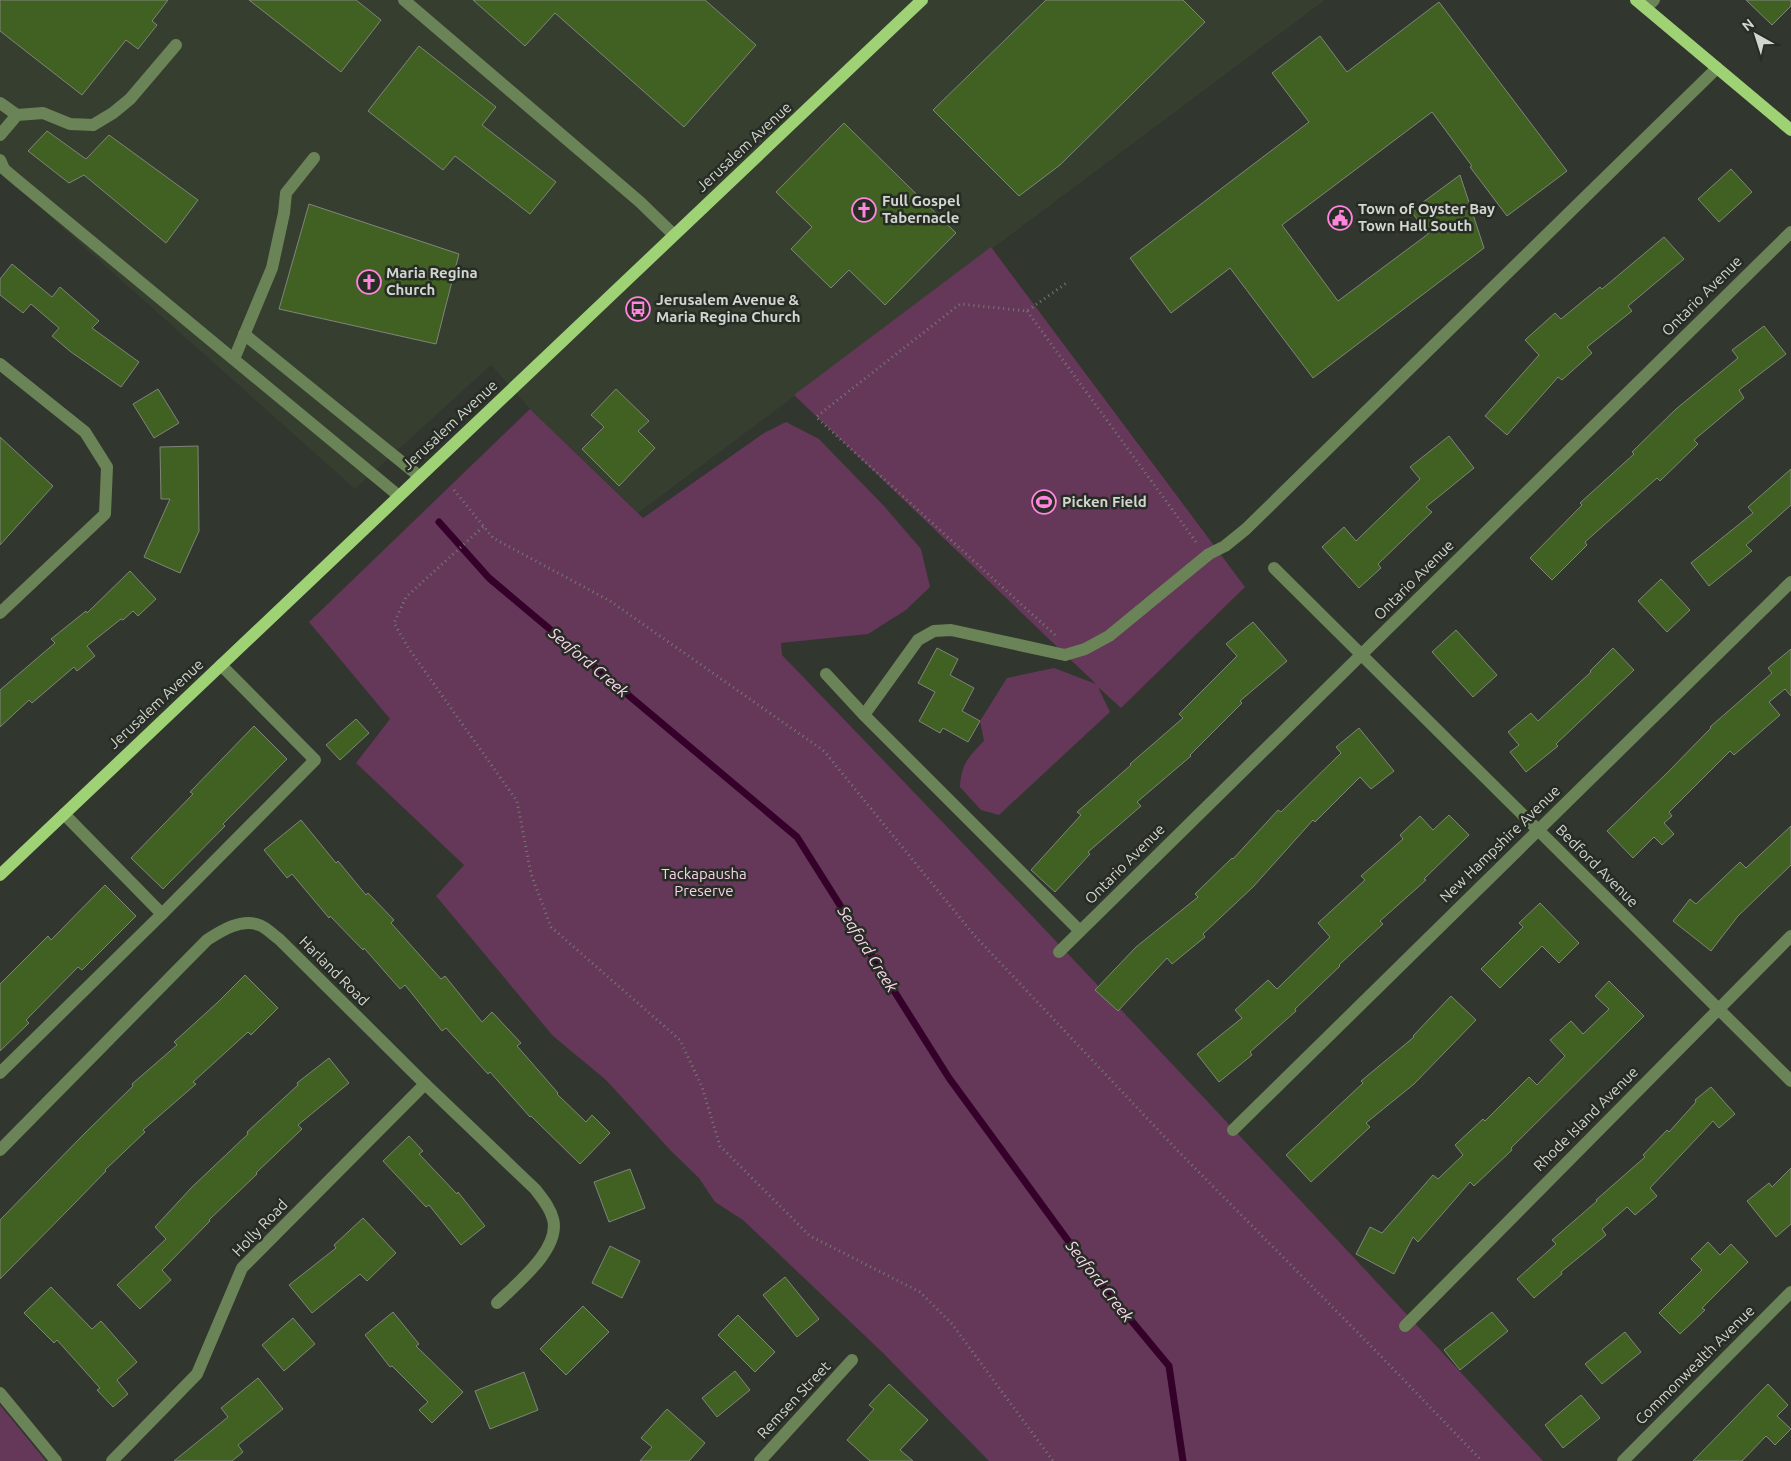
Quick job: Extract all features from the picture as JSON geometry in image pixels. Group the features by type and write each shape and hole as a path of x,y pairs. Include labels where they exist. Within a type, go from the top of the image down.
{"main road":[{"name":"Jerusalem Avenue","path":"0,875 922,0"},
{"path":"1645,3 1717,68 1791,130"}],"street":[{"path":"404,0 640,202 674,235"},
{"path":"0,135 17,116 43,113 70,124 93,125 130,100 176,45"},
{"path":"864,715 918,640 934,631 951,630 1065,655 1097,644 1109,636 1206,556 1225,546 1246,529 1717,68"},
{"path":"0,103 17,116"},
{"path":"234,359 272,268 284,213 286,193 314,158"},
{"path":"0,160 4,169 17,180 399,496"},
{"name":"Ontario Avenue","path":"1059,952 1791,232"},
{"path":"244,334 420,476"},
{"path":"0,364 85,432 107,467 105,514 0,614"},
{"name":"Bedford Avenue","path":"1274,568 1791,1081"},
{"name":"New Hampshire Avenue","path":"1233,1130 1791,582"},
{"path":"0,1073 315,760 221,665"},
{"path":"826,674 864,715 1080,931"},
{"path":"64,814 162,914"},
{"name":"Harland Road","path":"0,1150 207,940 224,929 241,923 259,924 279,939 425,1084 535,1189 546,1204 554,1220 552,1236 545,1253 497,1303"},
{"name":"Rhode Island Avenue","path":"1405,1326 1791,936"},
{"name":"Holly Road","path":"112,1461 197,1374 242,1268 425,1084"},
{"name":"Commonwealth Avenue","path":"1623,1461 1791,1292"},
{"name":"Remsen Street","path":"760,1461 852,1360"},
{"path":"0,1393 56,1461"}],"path":[{"path":"1068,282 1028,311 960,304 816,417 1074,652"},
{"path":"1028,311 1206,556"},
{"path":"454,490 493,538 610,601 824,751 974,936 1178,1151 1482,1461"},
{"path":"483,527 406,597 394,624 409,649 517,801 531,874 551,927 680,1040 702,1087 720,1146 810,1236 920,1292 952,1324 1053,1461"}],"shaded area":[{"path":"0,0 1325,0 638,513 530,409 491,365 355,489 0,172"}],"green space":[{"name":"Picken Field","path":"991,247 1245,587 1121,708 1098,687 1110,712 999,815 981,810 960,787 964,766 974,751 984,741 980,721 1007,678 1054,668 1096,684 794,395"},
{"name":"Tackapausha Preserve","path":"530,409 643,518 764,433 786,422 819,439 884,506 921,549 930,587 906,610 868,634 781,643 782,655 1165,1056 1543,1461 989,1461 882,1352 743,1220 715,1202 699,1178 671,1151 606,1080 553,1036 436,896 464,865 356,763 390,719 309,622"},
{"path":"0,1405 46,1461 0,1461"}],"building":[{"path":"0,0 168,0 152,21 157,25 138,49 126,40 82,95 0,31"},
{"path":"249,0 356,0 381,20 341,72"},
{"path":"473,0 705,0 756,45 684,127 555,13 525,46"},
{"path":"1046,0 1183,0 1205,22 1060,165 1019,196 933,110"},
{"path":"1746,0 1791,0 1791,6 1772,25"},
{"name":"Town of Oyster Bay Town Hall South","path":"1439,2 1567,171 1507,216 1432,112 1282,225 1338,301 1428,234 1411,211 1460,175 1484,248 1313,378 1230,268 1171,313 1130,258 1309,122 1272,73 1320,36 1347,72"},
{"path":"419,46 496,107 482,125 556,182 530,214 455,156 443,170 368,111"},
{"name":"Full Gospel Tabernacle","path":"844,123 956,233 885,305 849,270 831,288 791,249 812,227 776,192"},
{"path":"47,131 86,159 109,135 198,200 166,243 84,175 69,183 28,151"},
{"path":"1731,169 1752,192 1719,222 1698,199"},
{"name":"Maria Regina Church","path":"309,204 459,254 436,344 279,309"},
{"path":"1664,237 1684,259 1628,306 1632,311 1587,347 1592,353 1562,380 1558,377 1507,435 1485,416 1539,355 1525,340 1555,313 1561,319 1600,287 1602,289"},
{"path":"12,264 52,297 60,287 99,321 92,328 139,362 121,387 71,352 52,336 59,328 31,304 23,313 0,295 0,279"},
{"path":"1764,326 1786,354 1739,390 1744,398 1694,440 1698,444 1660,481 1657,478 1585,542 1587,545 1552,580 1530,558 1582,505 1580,503 1634,454 1632,452 1676,409 1738,358 1732,350"},
{"path":"158,389 179,423 154,438 133,404"},
{"path":"616,389 649,421 638,431 655,448 619,486 582,449 604,427 591,415"},
{"path":"1449,436 1474,468 1426,507 1432,512 1378,564 1381,568 1359,588 1322,547 1344,527 1356,541 1420,479 1410,467"},
{"path":"0,437 53,486 0,545"},
{"path":"198,446 199,531 180,573 144,557 170,499 161,499 160,447"},
{"path":"1791,469 1791,505 1746,545 1752,551 1709,586 1691,563 1753,513 1748,507"},
{"path":"130,571 156,599 138,616 133,611 87,646 95,656 77,671 74,667 32,703 29,700 0,727 0,690 55,643 51,639 86,611 87,613"},
{"path":"1661,579 1690,610 1667,632 1638,601"},
{"path":"1253,622 1287,661 1240,701 1242,703 1191,756 1137,802 1141,806 1088,852 1090,854 1055,892 1031,870 1081,815 1077,812 1183,718 1179,714 1237,656 1226,644"},
{"path":"1456,630 1497,675 1473,697 1432,652"},
{"path":"937,648 958,659 950,675 974,688 962,711 980,721 968,742 943,728 940,733 919,721 935,692 918,683"},
{"path":"1613,648 1634,670 1556,744 1558,746 1526,772 1510,752 1519,745 1508,732 1531,713 1538,721 1591,672"},
{"path":"1791,649 1791,696 1785,689 1769,702 1780,715 1734,755 1730,751 1669,812 1672,816 1664,823 1674,834 1662,845 1654,837 1633,858 1607,831 1667,773 1710,727 1772,673 1768,668"},
{"path":"356,719 369,733 340,760 326,745"},
{"path":"254,726 287,759 163,889 131,858 193,794 190,792"},
{"path":"1359,728 1394,771 1371,789 1360,777 1315,822 1313,820 1253,887 1203,934 1205,937 1172,964 1167,958 1118,1011 1095,990 1136,947 1198,897 1195,894 1233,859 1278,810 1281,812 1341,753 1336,747"},
{"path":"1449,815 1469,835 1424,879 1426,880 1380,921 1383,924 1295,1009 1296,1011 1250,1052 1252,1055 1219,1082 1197,1054 1242,1018 1235,1010 1268,980 1277,989 1330,937 1318,923 1365,880 1361,876 1403,839 1400,835 1420,816 1433,830"},
{"path":"301,820 336,863 338,861 366,895 368,893 394,920 391,923 441,979 445,976 482,1022 492,1012 521,1043 517,1046 557,1094 586,1122 592,1115 610,1133 580,1164 530,1117 490,1072 488,1074 446,1028 442,1031 405,985 400,989 364,948 363,950 330,916 329,918 292,874 287,878 264,850"},
{"path":"1791,826 1791,865 1738,916 1711,951 1673,921 1690,899 1696,904 1740,862 1746,868"},
{"path":"105,885 136,916 82,970 78,967 26,1020 29,1023 0,1051 0,984 48,936 51,940"},
{"path":"1540,903 1579,943 1559,963 1542,946 1500,988 1481,969 1523,927 1519,923"},
{"path":"245,975 278,1008 251,1035 248,1032 193,1082 196,1084 143,1130 145,1132 105,1170 0,1279 0,1220 133,1086 132,1084 177,1045 174,1042"},
{"path":"1609,981 1644,1016 1511,1148 1512,1150 1474,1186 1470,1182 1418,1242 1413,1237 1394,1274 1356,1254 1370,1227 1382,1233 1433,1175 1438,1179 1463,1155 1455,1145 1483,1119 1485,1121 1529,1077 1537,1085 1565,1056 1550,1040 1571,1021 1583,1034 1609,1009 1595,996"},
{"path":"1451,996 1476,1020 1414,1084 1366,1123 1370,1127 1311,1182 1286,1155 1363,1083 1361,1081 1414,1037"},
{"path":"329,1058 349,1083 298,1125 302,1129 209,1220 162,1270 171,1280 140,1309 117,1285 166,1239 155,1227 192,1187 248,1134 247,1132 298,1085 297,1083"},
{"path":"1711,1087 1735,1114 1719,1128 1713,1121 1650,1188 1657,1196 1635,1215 1627,1207 1602,1229 1606,1235 1561,1272 1562,1274 1534,1298 1517,1279 1556,1244 1552,1240 1645,1157 1643,1155 1667,1130 1669,1132 1696,1102 1695,1100"},
{"path":"409,1136 423,1151 419,1154 457,1194 458,1192 485,1226 461,1245 429,1205 426,1207 383,1161"},
{"path":"1791,1168 1791,1224 1776,1237 1747,1201 1769,1183 1772,1187"},
{"path":"630,1169 645,1208 609,1222 594,1182"},
{"path":"363,1218 396,1253 367,1281 360,1274 312,1313 289,1285 336,1248 334,1245"},
{"path":"1708,1242 1720,1255 1731,1244 1748,1262 1702,1308 1705,1310 1680,1334 1659,1313 1702,1270 1691,1259"},
{"path":"610,1246 640,1261 622,1298 592,1283"},
{"path":"785,1277 819,1319 797,1337 763,1295"},
{"path":"51,1287 92,1329 101,1321 137,1362 117,1380 128,1394 113,1407 97,1390 100,1388 57,1340 54,1343 24,1313"},
{"path":"583,1306 609,1332 566,1375 540,1349"},
{"path":"393,1312 419,1344 416,1346 463,1392 432,1423 419,1410 428,1402 392,1366 390,1367 365,1335"},
{"path":"1492,1312 1508,1331 1460,1370 1444,1350"},
{"path":"738,1315 775,1352 755,1372 718,1335"},
{"path":"293,1318 315,1344 284,1371 262,1345"},
{"path":"1625,1332 1641,1352 1602,1384 1585,1364"},
{"path":"735,1371 750,1390 717,1417 702,1398"},
{"path":"524,1372 538,1410 490,1429 475,1391"},
{"path":"258,1378 283,1409 238,1445 243,1452 232,1461 174,1461 228,1417 221,1408"},
{"path":"889,1384 928,1420 900,1450 913,1461 870,1461 847,1440 874,1409 869,1405"},
{"path":"1768,1384 1788,1405 1777,1416 1791,1429 1775,1445 1766,1436 1742,1461 1693,1461"},
{"path":"1581,1395 1600,1418 1563,1448 1545,1425"},
{"path":"667,1409 705,1443 689,1461 640,1461 652,1447 641,1438"}],"waterway":[{"name":"Seaford Creek","path":"439,522 489,578 797,837 949,1078 1091,1272 1169,1366 1183,1461"}],"place":[{"name":"Full Gospel Tabernacle","path":"864,210"},
{"name":"Town of Oyster Bay Town Hall South","path":"1340,218"},
{"name":"Maria Regina Church","path":"369,282"},
{"name":"Jerusalem Avenue & Maria Regina Church","path":"638,309"},
{"name":"Picken Field","path":"1044,502"}]}
